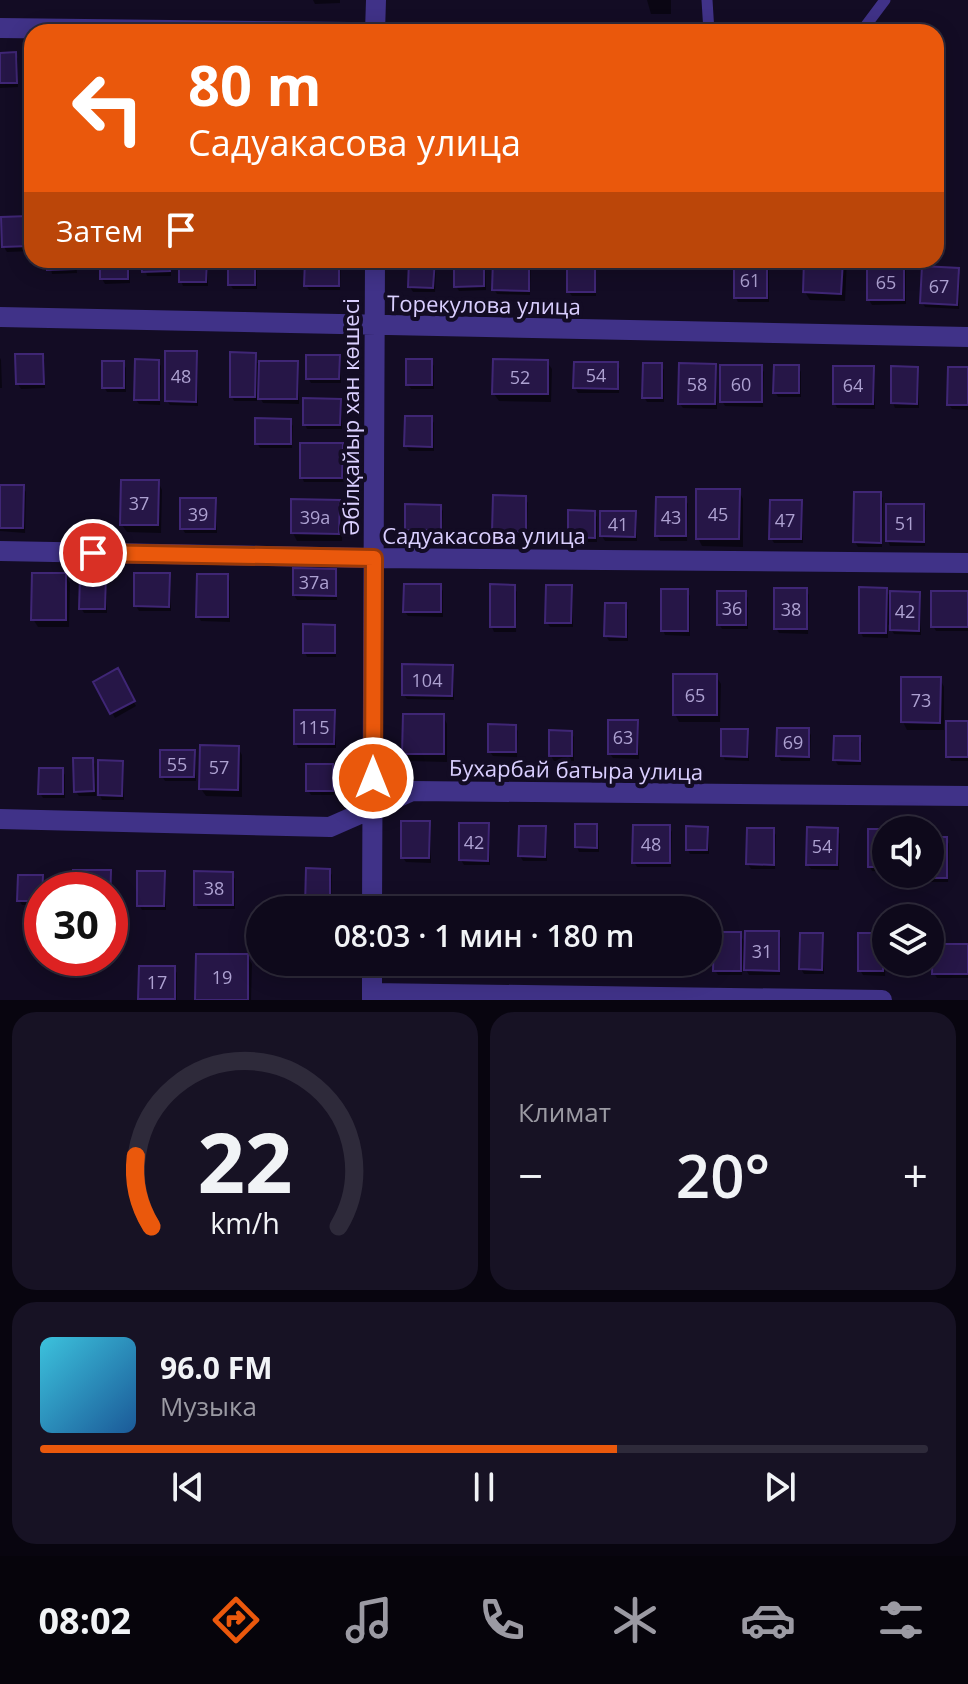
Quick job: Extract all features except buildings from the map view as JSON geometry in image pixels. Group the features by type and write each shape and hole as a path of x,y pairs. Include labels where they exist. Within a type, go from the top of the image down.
{"street":[{"path":"375,24 376,0"},
{"path":"0,28 24,28"},
{"name":"Әбілқайыр хан көшесі","path":"372,896 375,268"},
{"name":"Торекулова улица","path":"0,317 968,337"},
{"name":"Садуакасова улица","path":"0,551 968,563"},
{"name":"Бухарбай батыра улица","path":"0,819 330,827 412,791 968,796"},
{"path":"372,996 882,1000"}],"lane":[{"path":"707,0 708,24"},
{"path":"867,24 885,0"}],"route":[{"path":"93,553 374,558 373,778"}]}
